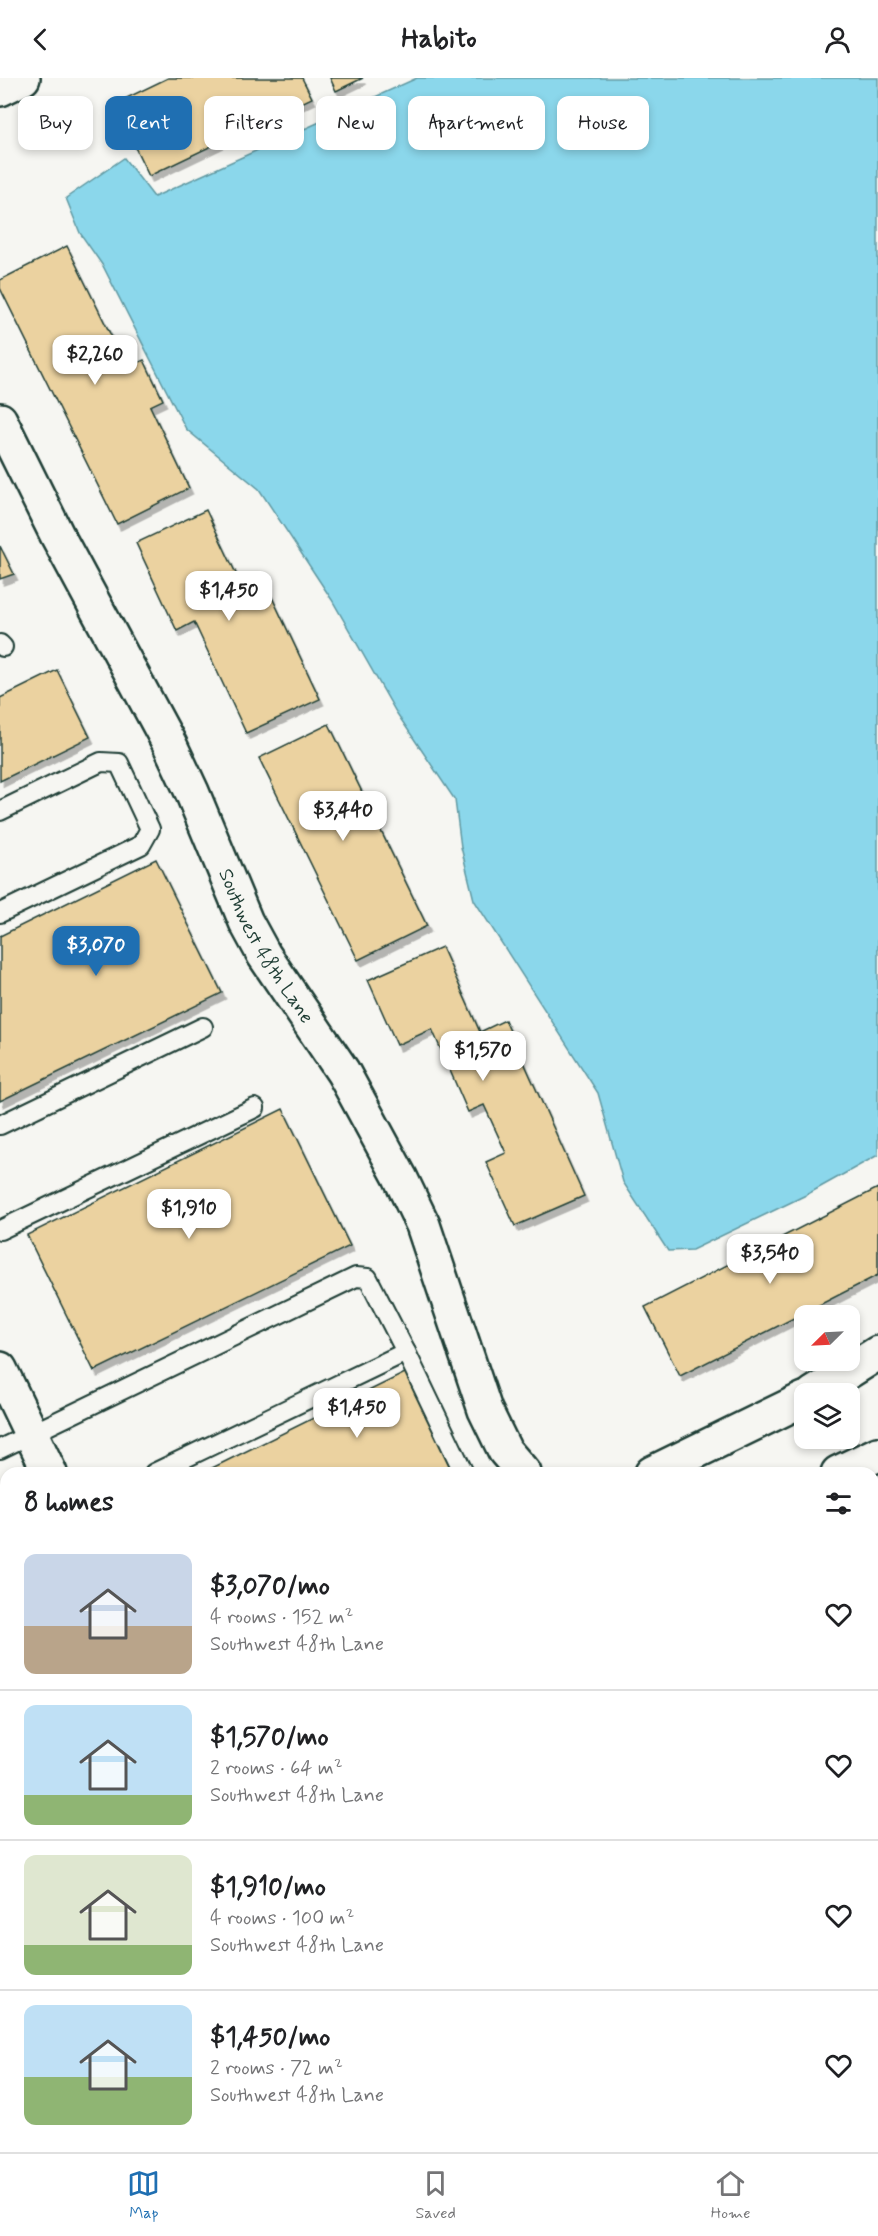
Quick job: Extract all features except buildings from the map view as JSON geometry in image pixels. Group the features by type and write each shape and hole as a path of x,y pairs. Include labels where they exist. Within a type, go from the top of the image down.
{"street":[{"path":"0,88 23,78"},
{"name":"Southwest 48th Lane","path":"0,420 57,535 170,745 246,922 264,956 344,1072 400,1177 423,1225 473,1377 494,1431 505,1450 519,1467"},
{"path":"830,1383 878,1353"},
{"path":"0,1369 48,1467"},
{"path":"664,1467 794,1404"},
{"path":"851,1467 878,1454"}],"lane":[{"path":"0,810 101,762 119,763 150,829 141,845 0,913"},
{"path":"0,1125 202,1027"},
{"path":"0,1230 255,1108"},
{"path":"0,1449 356,1277 368,1278 461,1467"},
{"path":"166,1467 406,1352"}],"water":[{"path":"417,78 878,78 878,1155 806,1195 692,1250 668,1251 623,1182 598,1093 474,900 461,847 455,800 396,712 332,600 259,489 186,429 103,266 80,233 66,198 124,158 154,197 258,150 304,150 304,129 316,124 316,150 396,150 396,96 377,96"}]}
